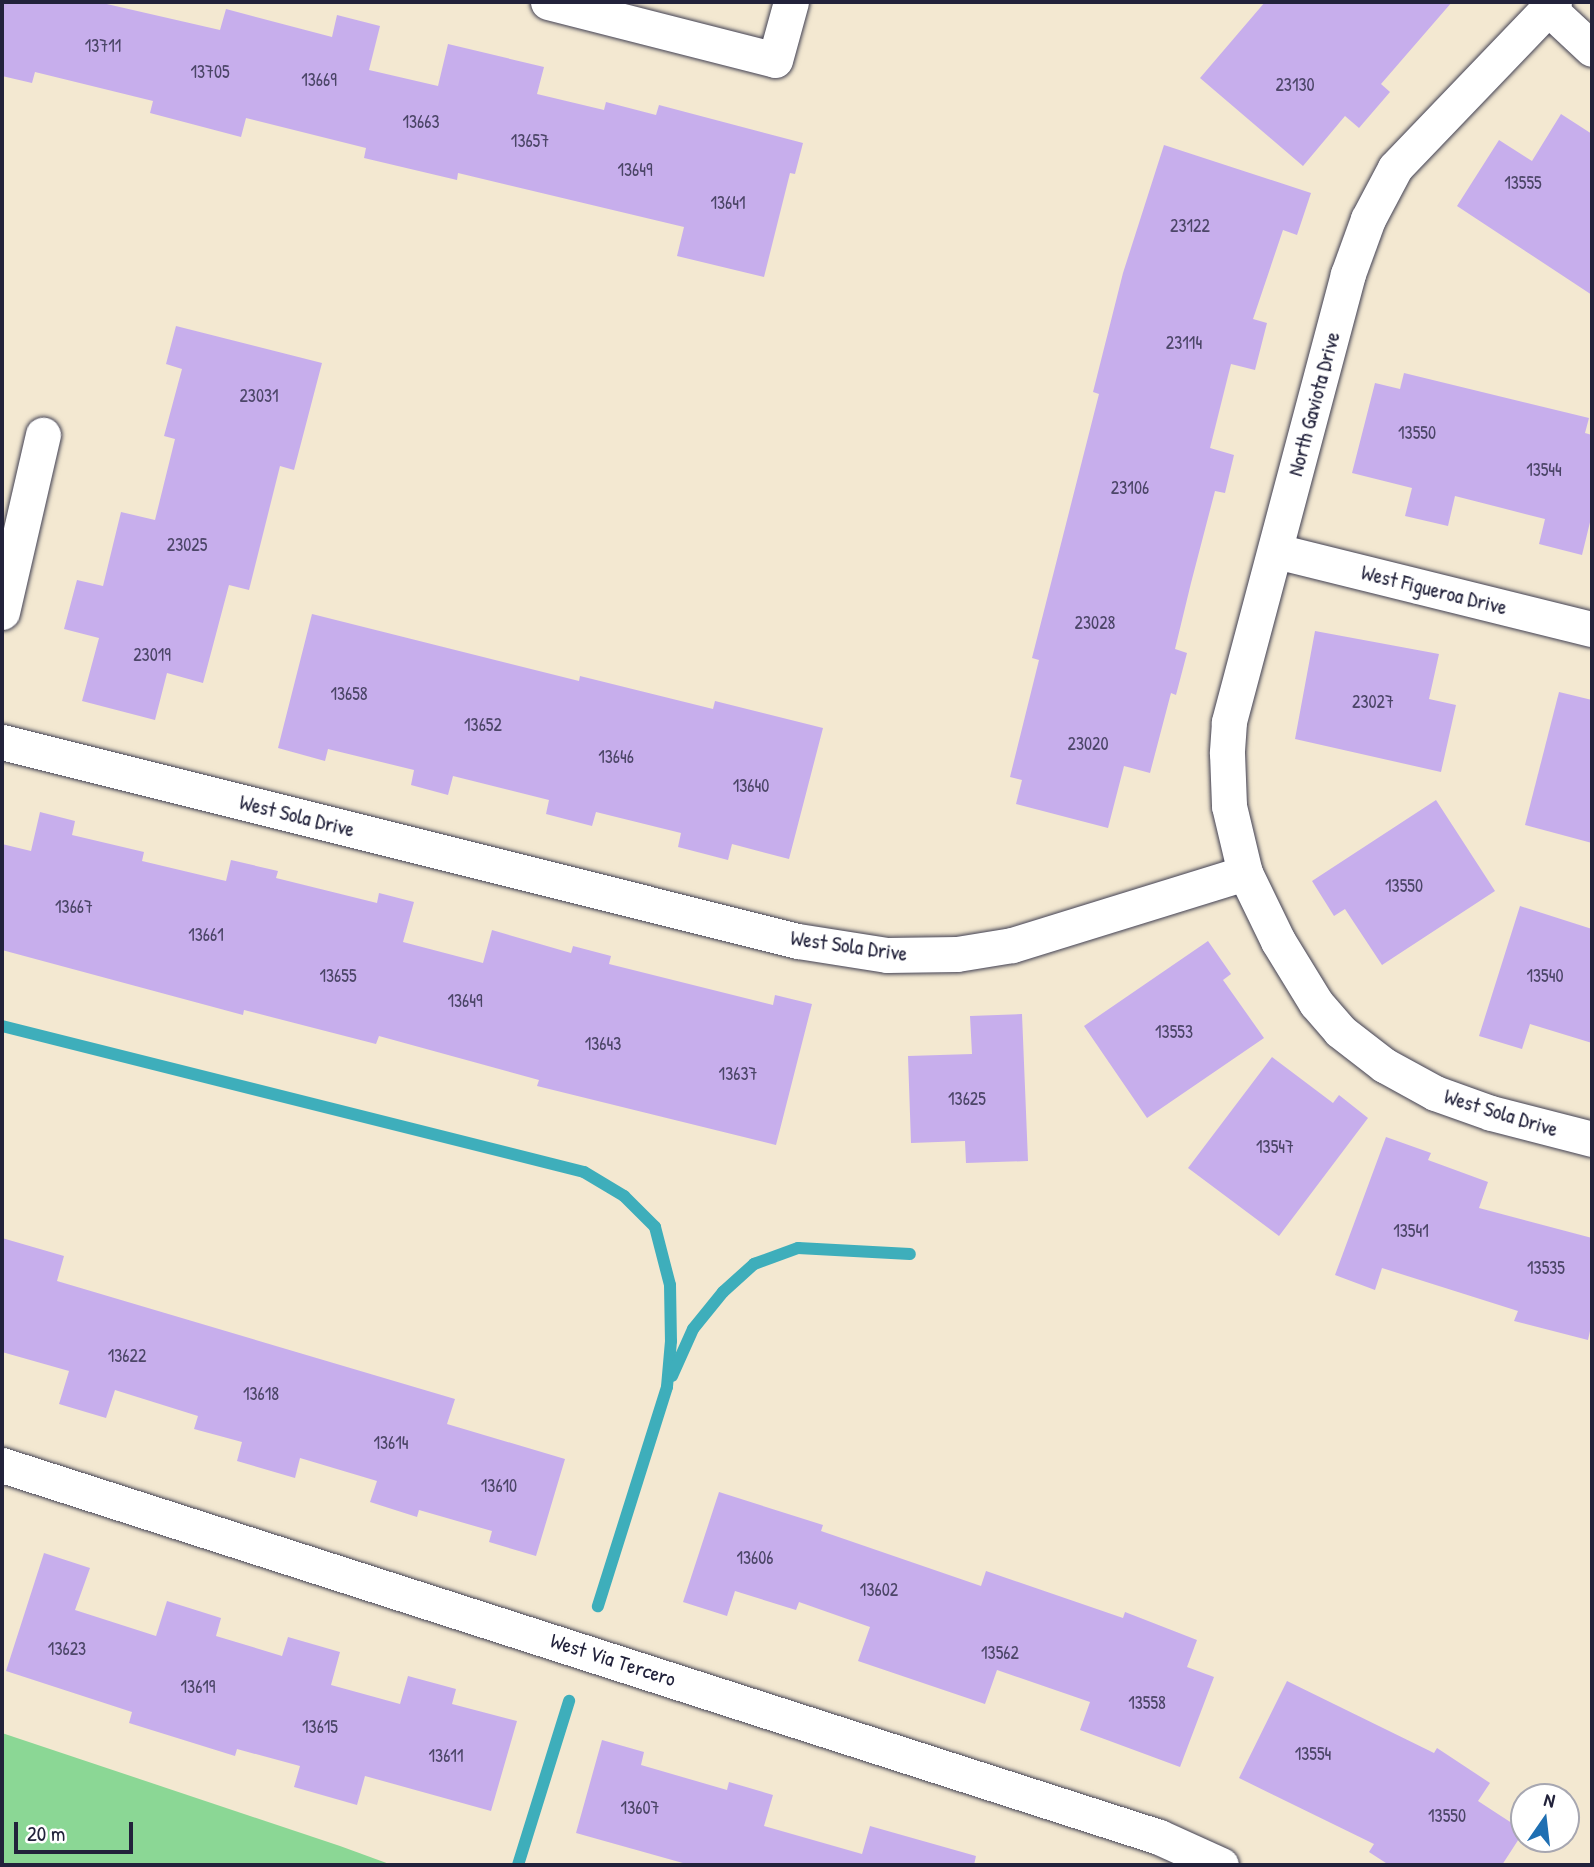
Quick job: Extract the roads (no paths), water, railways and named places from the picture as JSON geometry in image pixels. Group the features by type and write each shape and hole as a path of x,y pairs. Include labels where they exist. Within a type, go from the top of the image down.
{"street":[{"path":"548,2 775,60 791,2"},
{"path":"1551,5 1592,50"},
{"name":"North Gaviota Drive","path":"1245,873 1229,806 1229,722 1348,274 1368,219 1395,168 1551,5"},
{"path":"2,612 43,435"},
{"name":"West Figueroa Drive","path":"1276,551 1592,629"},
{"name":"West Sola Drive","path":"2,741 798,941 887,955 957,954 1012,946 1245,873 1316,1003 1340,1031 1384,1065 1435,1093 1491,1114 1592,1139"},
{"name":"West Via Tercero","path":"2,1465 1159,1837 1221,1865"}],"waterway":[{"path":"2,1026 584,1172 624,1196 655,1227 670,1285 671,1341 667,1387 598,1606"},
{"path":"672,1376 693,1329 723,1292 754,1264 798,1248 910,1254"},
{"path":"518,1865 569,1701"}]}
